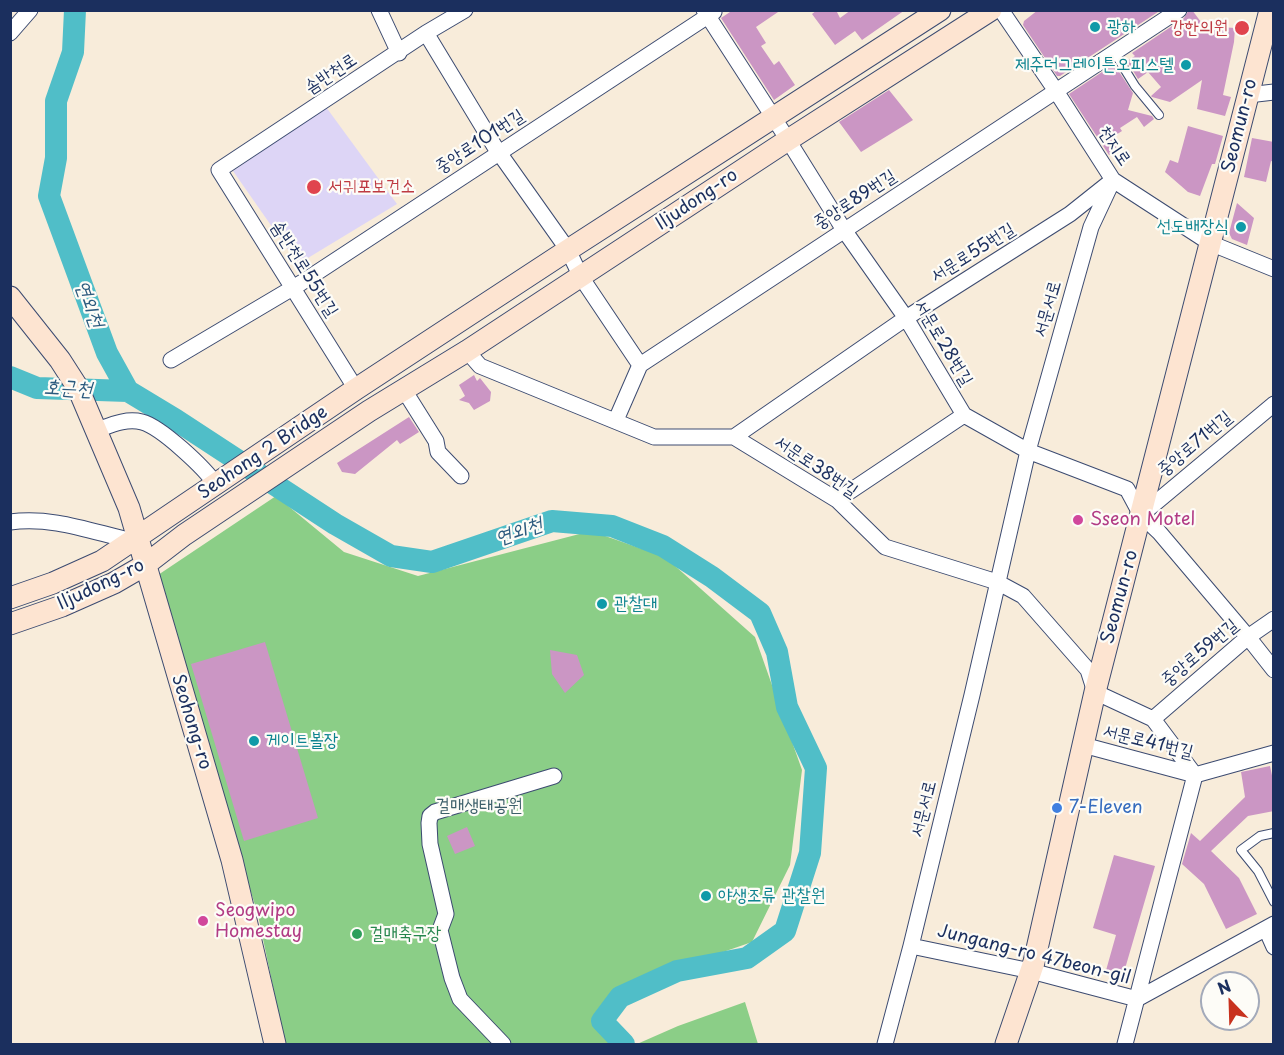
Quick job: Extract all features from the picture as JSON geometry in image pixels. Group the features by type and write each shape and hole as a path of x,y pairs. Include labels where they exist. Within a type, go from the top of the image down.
{"main road":[{"name":"Iljudong-ro","path":"356,390 940,10"},
{"name":"Iljudong-ro","path":"369,411 467,351 991,10"},
{"name":"Seomun-ro","path":"1006,1044 1031,971 1095,692 1270,10"},
{"name":"Seohong-ro","path":"10,297 69,374 97,430 129,508 135,540 145,565 232,860 275,1044"},
{"name":"Seohong 2 Bridge","path":"170,516 356,390"},
{"name":"Seohong 2 Bridge","path":"184,535 369,411"},
{"name":"Iljudong-ro","path":"10,598 53,583 102,561 170,516"},
{"name":"Iljudong-ro","path":"10,624 62,606 114,583 145,565 184,535"}],"street":[{"path":"10,33 30,10"},
{"path":"380,10 399,53"},
{"name":"솜반천로","path":"219,170 426,33 465,10"},
{"name":"천지로","path":"1001,10 1113,180 1210,243 1274,269"},
{"name":"중앙로89번길","path":"640,364 1179,10"},
{"name":"서문로28번길","path":"709,12 844,230 906,318 964,415 1029,451 1127,489 1141,515 1160,532 1274,670"},
{"name":"중앙로101번길","path":"171,360 292,288 709,12"},
{"path":"426,33 499,153 568,250 581,277 640,364 616,420"},
{"path":"1248,95 1274,92"},
{"name":"솜반천로55번길","path":"219,170 356,390"},
{"name":"서문로55번길","path":"734,437 906,318 1070,214 1113,180"},
{"name":"서문서로","path":"885,1044 911,946 1029,451 1091,227 1113,180"},
{"path":"467,351 480,366 654,437 734,437"},
{"path":"404,390 436,441 438,453 461,476"},
{"name":"중앙로71번길","path":"1141,515 1274,404"},
{"path":"837,500 964,415"},
{"path":"97,430 123,421 143,422 168,438 208,473 216,485"},
{"name":"서문로38번길","path":"734,437 837,500 885,548 997,582 1023,596 1088,670 1095,692"},
{"path":"10,522 31,519 77,526 135,540"},
{"name":"중앙로59번길","path":"1153,719 1248,637 1274,619"},
{"path":"1095,692 1153,719 1196,775 1125,1044"},
{"name":"서문로41번길","path":"1083,745 1196,775 1274,753"},
{"path":"503,1044 468,1008 457,991 440,930 447,914 430,844 430,816 435,812 554,776"},
{"path":"1270,927 1274,947"},
{"name":"Jungang-ro 47beon-gil","path":"911,946 1031,971 1137,999 1270,927"}],"lane":[{"path":"1114,52 1135,86 1159,115"},
{"path":"1274,833 1260,836 1241,850 1258,871 1274,902"}],"shaded area":[{"name":"서귀포보건소","path":"326,107 397,204 298,264 233,171"}],"green space":[{"name":"걸매생태공원","path":"276,496 344,552 418,576 591,531 665,557 755,637 802,770 790,865 752,942 645,979 595,1019 611,1044 285,1044 258,915 155,577"},
{"path":"745,1002 758,1044 637,1044 678,1026"}],"building":[{"path":"733,10 781,10 756,27 766,43 761,46 774,65 779,61 795,85 774,100 721,18"},
{"path":"817,10 836,10 840,18 851,10 905,10 862,40 855,31 835,45 812,14"},
{"path":"1038,10 1161,10 1057,76 1023,25 1024,21"},
{"name":"제주더그레이튼오피스텔","path":"1189,10 1192,10 1204,26 1235,28 1223,95 1231,97 1225,116 1197,109 1202,80 1170,102 1152,97 1161,87 1148,72 1138,79 1127,61 1135,56 1132,53 1184,18"},
{"path":"1114,64 1133,93 1128,110 1152,116 1154,119 1144,127 1137,117 1120,128 1122,131 1111,138 1118,149 1109,155 1069,94"},
{"path":"889,90 913,120 861,152 839,122"},
{"path":"1188,126 1223,136 1215,164 1212,164 1200,196 1188,192 1165,172 1170,160 1178,163"},
{"path":"1252,138 1274,142 1274,162 1271,161 1266,182 1244,177"},
{"name":"선도배장식","path":"1237,203 1254,218 1247,245 1232,239 1229,233"},
{"path":"474,375 477,381 480,378 491,392 490,401 474,410 469,403 459,400 465,396 459,385"},
{"path":"409,417 419,432 400,444 397,440 355,474 342,472 337,463"},
{"name":"게이트볼장","path":"265,642 318,818 244,841 191,664"},
{"path":"550,650 577,655 584,675 565,693 552,674"},
{"path":"1270,766 1274,785 1274,811 1248,816 1211,851 1239,878 1257,914 1226,929 1204,884 1182,864 1191,833 1200,841 1245,797 1241,772"},
{"path":"467,827 475,846 455,854 447,836"},
{"path":"1114,855 1155,866 1122,979 1105,974 1116,935 1093,928"}],"waterway":[{"name":"연외천","path":"75,10 73,52 56,101 56,158 49,196 107,353 128,391 335,524 391,556 432,562 552,521 612,526 663,546 712,577 760,613 777,652 787,707 816,768 810,853 785,931 747,958 677,971 620,997 602,1021 624,1044"},
{"name":"호근천","path":"10,377 37,388 128,391"}],"place":[{"name":"광하","path":"1095,27"},
{"name":"강한의원","path":"1242,28"},
{"name":"제주더그레이튼오피스텔","path":"1186,65"},
{"name":"서귀포보건소","path":"314,187"},
{"name":"선도배장식","path":"1241,227"},
{"name":"Sseon Motel","path":"1078,520"},
{"name":"관찰대","path":"602,604"},
{"name":"게이트볼장","path":"254,741"},
{"name":"7-Eleven","path":"1057,808"},
{"name":"야생조류 관찰원","path":"706,896"},
{"name":"Seogwipo Homestay","path":"203,921"},
{"name":"걸매축구장","path":"357,934"}]}
